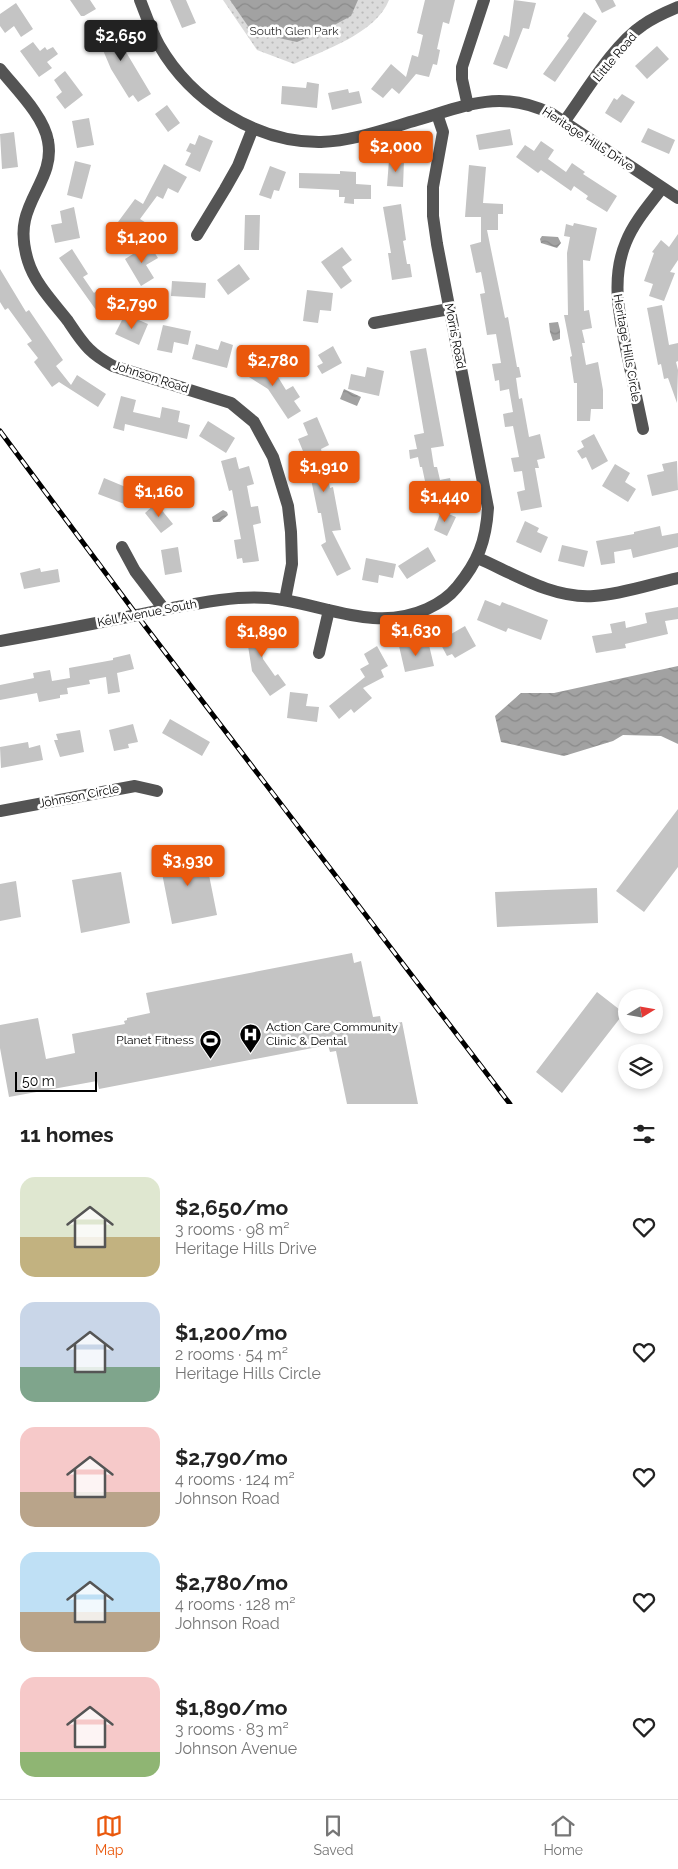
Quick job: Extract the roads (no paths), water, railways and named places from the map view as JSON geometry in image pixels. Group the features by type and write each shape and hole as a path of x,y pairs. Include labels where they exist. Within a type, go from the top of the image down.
{"street":[{"name":"Heritage Hills Drive","path":"140,0 159,44 171,63 186,81 222,112 253,128 295,140 321,142 346,139 496,100 515,101 534,105 564,122 678,198"},
{"path":"468,106 462,79 462,67 484,0"},
{"name":"Little Road","path":"564,122 625,41 642,26 662,13 678,7"},
{"name":"Johnson Road","path":"0,69 37,116 48,141 49,156 47,170 30,202 25,221 24,242 28,262 37,281 87,347 99,358 113,366 231,403 254,422 273,457 288,506 292,538 292,564 285,600"},
{"name":"Morris Road","path":"437,114 443,132 434,188 433,216 436,244 488,508 484,541 478,558"},
{"path":"196,235 238,166 253,128"},
{"name":"Heritage Hills Circle","path":"643,429 618,312 616,288 619,264 626,241 662,188"},
{"path":"374,323 449,309"},
{"path":"122,547 135,571 164,609"},
{"path":"478,558 542,588 567,594 593,596 678,578"},
{"name":"Kell Avenue South","path":"0,641 164,609 246,597 285,600 359,617 379,619 400,618 438,604 468,575 478,558"},
{"path":"319,653 329,610"},
{"name":"Johnson Circle","path":"0,811 135,786 157,790"}],"water":[{"path":"230,0 358,0 351,16 297,42 252,32"},
{"path":"542,236 558,237 561,243 557,248 541,243 540,239"},
{"path":"558,322 560,339 553,341 549,323"},
{"path":"344,389 361,397 357,406 340,399"},
{"path":"223,510 228,515 220,522 213,522 212,517"},
{"path":"678,666 678,744 661,736 623,735 613,741 564,756 501,742 495,716 521,693 554,693"}],"railway":[{"path":"0,431 145,626 510,1104"}],"place":[{"name":"Action Care Community Clinic & Dental","path":"250,1053"},
{"name":"Planet Fitness","path":"210,1059"}],"park label":[{"name":"South Glen Park","path":"294,31"}]}
